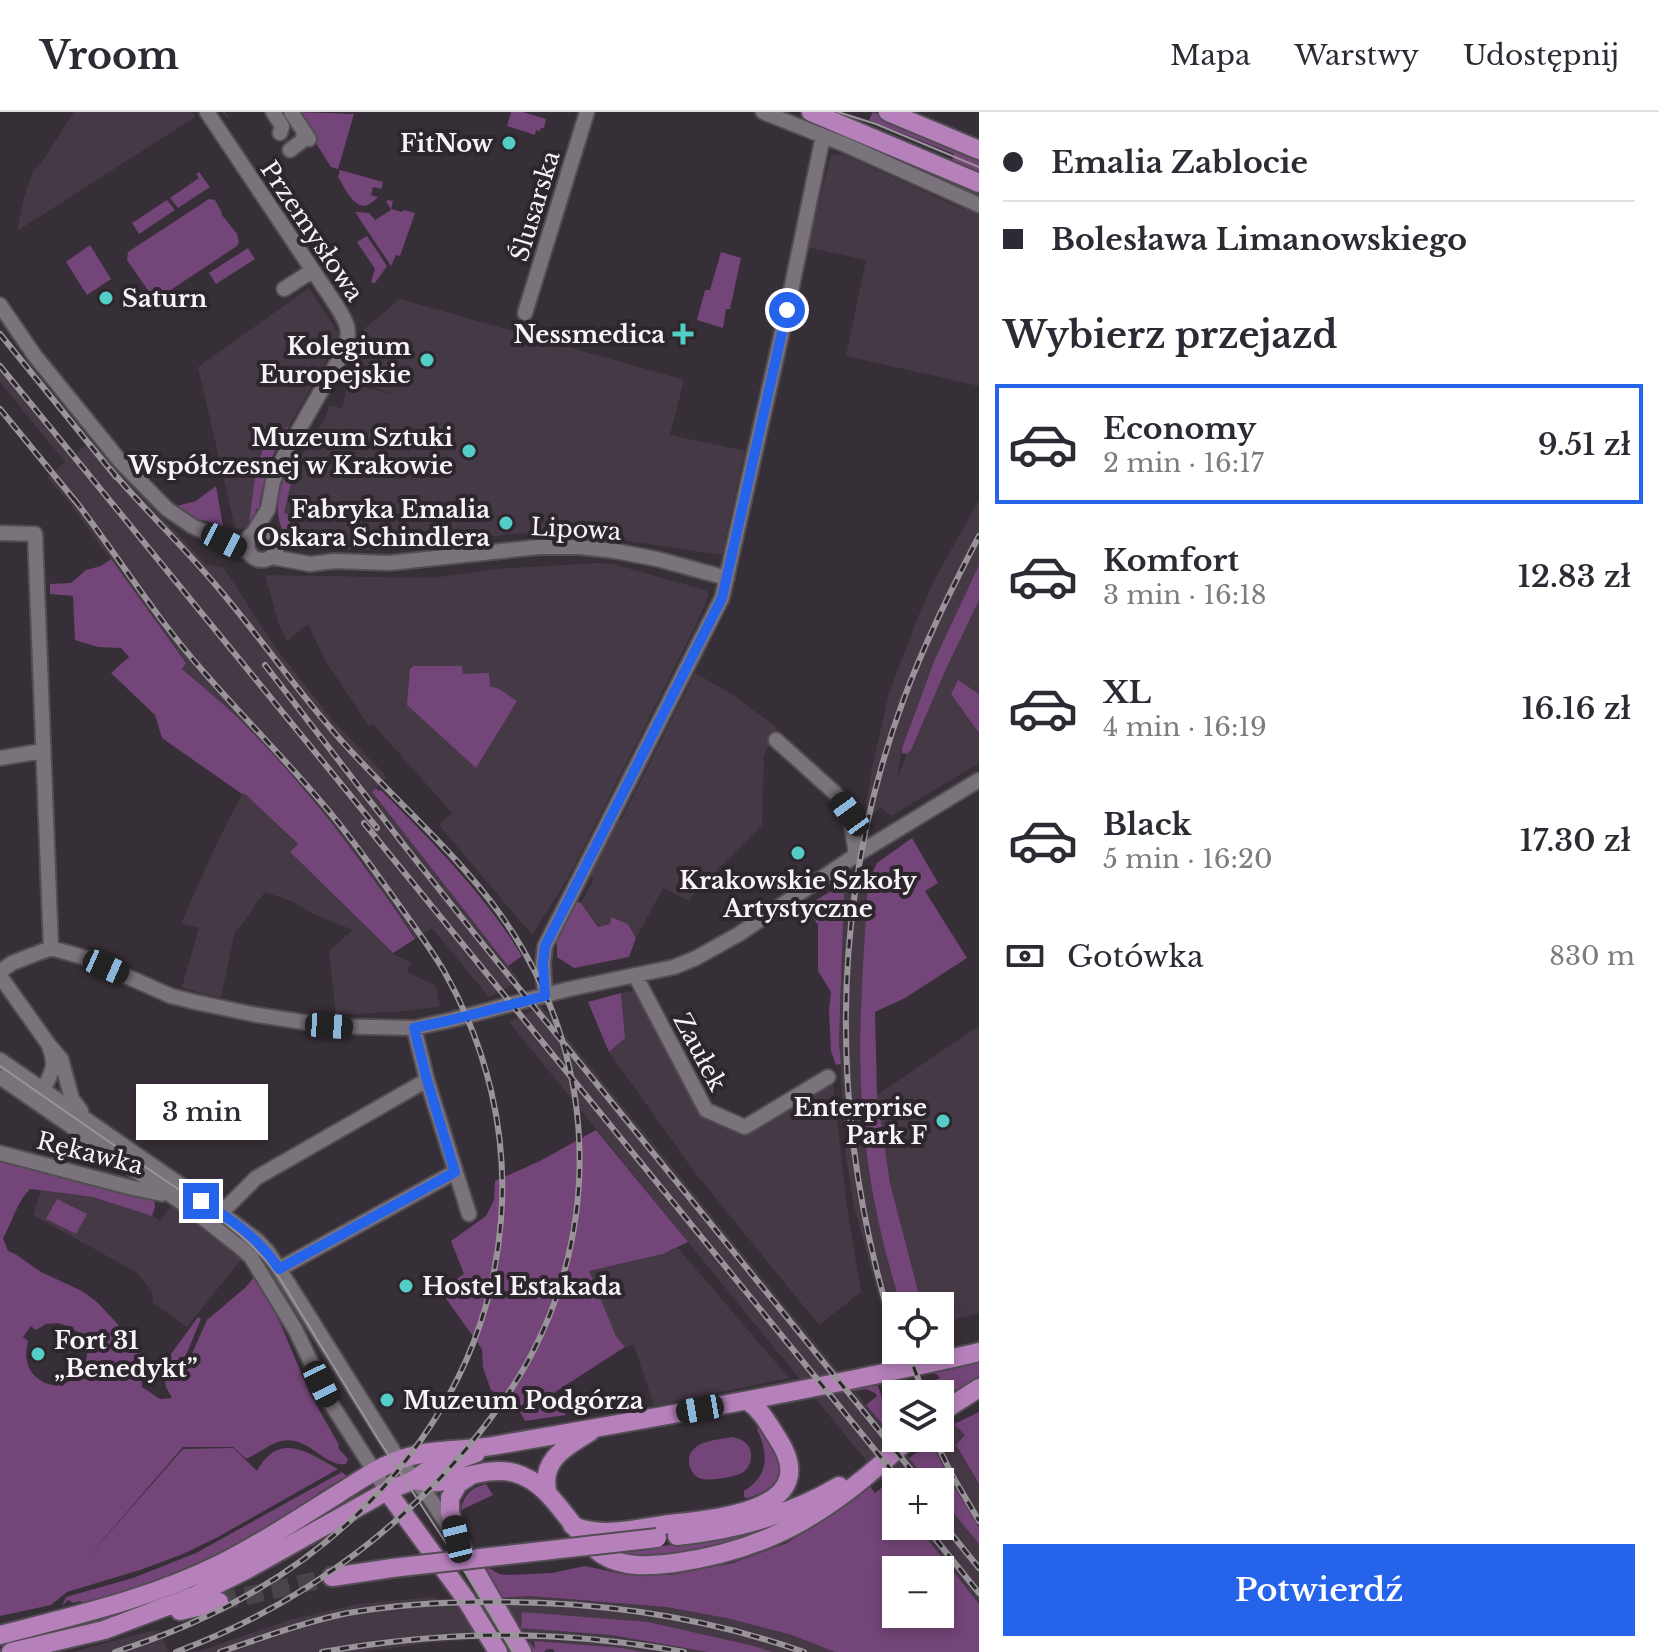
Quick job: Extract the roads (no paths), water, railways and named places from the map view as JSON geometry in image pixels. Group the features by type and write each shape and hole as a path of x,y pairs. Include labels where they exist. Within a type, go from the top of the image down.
{"main road":[{"path":"811,112 979,183"},
{"path":"888,112 979,150"},
{"path":"0,1635 118,1605 174,1585 270,1537 374,1473 410,1456 496,1446 748,1401 979,1352"},
{"path":"954,1404 979,1388"},
{"path":"572,1525 598,1532 707,1520 744,1513 779,1494 790,1476 788,1456 764,1417 748,1401"},
{"path":"548,1494 546,1477 553,1460 566,1447 599,1427"},
{"path":"104,1630 212,1588 425,1472 496,1446"},
{"path":"332,1577 712,1532 773,1517 808,1503 890,1452"},
{"path":"414,1480 436,1482 494,1471 512,1472 534,1482 548,1494 572,1525 595,1549 610,1559 634,1565 666,1564 750,1546 798,1526 846,1494 894,1452"},
{"path":"473,1475 458,1484 450,1498 457,1539 522,1652"},
{"path":"387,1491 465,1598 498,1652"},
{"path":"11,1652 219,1602"}],"street":[{"path":"273,112 282,126 280,133"},
{"path":"290,150 306,136 291,112"},
{"name":"Ślusarska","path":"525,313 587,112"},
{"path":"763,112 979,205"},
{"name":"Przemysłowa","path":"214,115 347,322 349,330 345,349 284,456 273,481 268,509 250,541"},
{"path":"545,996 545,946 717,609 727,578 799,258 823,136"},
{"path":"284,289 312,271"},
{"path":"0,305 35,356 120,461 180,519 217,537 250,541 265,530 276,538 277,550 268,560 259,561 251,556 250,541"},
{"name":"Przemysłowa","path":"268,509 276,538"},
{"path":"0,533 35,534 51,948"},
{"name":"Lipowa","path":"276,538 292,551 326,561"},
{"name":"Lipowa","path":"272,557 302,564 326,561 389,563 528,548 580,547 645,557 727,578"},
{"path":"776,740 835,793 850,814 856,855"},
{"path":"0,758 42,751"},
{"path":"91,1123 72,1099 61,1059 0,974 12,963 51,948 83,957 152,988 195,1002 329,1026 414,1028 674,967 720,945 856,855 979,780"},
{"name":"Zaułek","path":"635,975 706,1110 745,1127 828,1077"},
{"path":"414,1028 469,1214"},
{"path":"41,1106 43,1090 55,1059 49,1045"},
{"path":"0,1060 258,1241 279,1269 399,1460 457,1539"},
{"path":"0,1077 170,1195 251,1257 295,1329 330,1402 387,1491"},
{"path":"221,1213 256,1178 427,1080"},
{"name":"Rękawka","path":"0,1153 170,1195"},
{"path":"279,1269 455,1172"}],"tunnel":[{"path":"219,1602 332,1577"}],"tram line":[{"path":"838,112 876,124 979,167"},
{"path":"0,1066 218,1217 265,1260 279,1277 513,1652"}],"railway":[{"path":"0,334 116,477"},
{"path":"0,366 377,828"},
{"path":"0,409 81,508"},
{"path":"110,469 214,583 339,738 443,846 500,914 535,971 560,1032 575,1095 580,1159 575,1223 560,1286 535,1347 501,1404 469,1445 435,1484 397,1519 315,1582 270,1609 176,1652"},
{"path":"74,499 185,650 341,826 438,962 459,1000 483,1060 501,1155 501,1220 494,1270 482,1318 453,1387 411,1454 378,1494 301,1561 213,1613 115,1652"},
{"path":"883,1292 858,1180 849,1100 846,1020 850,939 860,859 878,780 903,701 938,617 979,536"},
{"path":"265,665 478,938 910,1468"},
{"path":"364,823 890,1468"},
{"path":"912,1364 919,1380"},
{"path":"941,1452 979,1521"},
{"path":"954,1537 979,1568"},
{"path":"936,1540 979,1593"},
{"path":"220,1652 348,1613 418,1604 487,1602 568,1604 648,1613 727,1629 804,1652"},
{"path":"322,1652 413,1639 503,1635 592,1639 684,1652"}],"place":[{"name":"FitNow","path":"509,143"},
{"name":"Saturn","path":"106,298"},
{"name":"Nessmedica","path":"683,334"},
{"name":"Kolegium Europejskie","path":"427,360"},
{"name":"Muzeum Sztuki Współczesnej w Krakowie","path":"469,451"},
{"name":"Fabryka Emalia Oskara Schindlera","path":"506,523"},
{"name":"Krakowskie Szkoły Artystyczne","path":"798,853"},
{"name":"Enterprise Park F","path":"943,1121"},
{"name":"Hostel Estakada","path":"406,1286"},
{"name":"Fort 31 „Benedykt”","path":"38,1354"},
{"name":"Muzeum Podgórza","path":"387,1400"}]}
